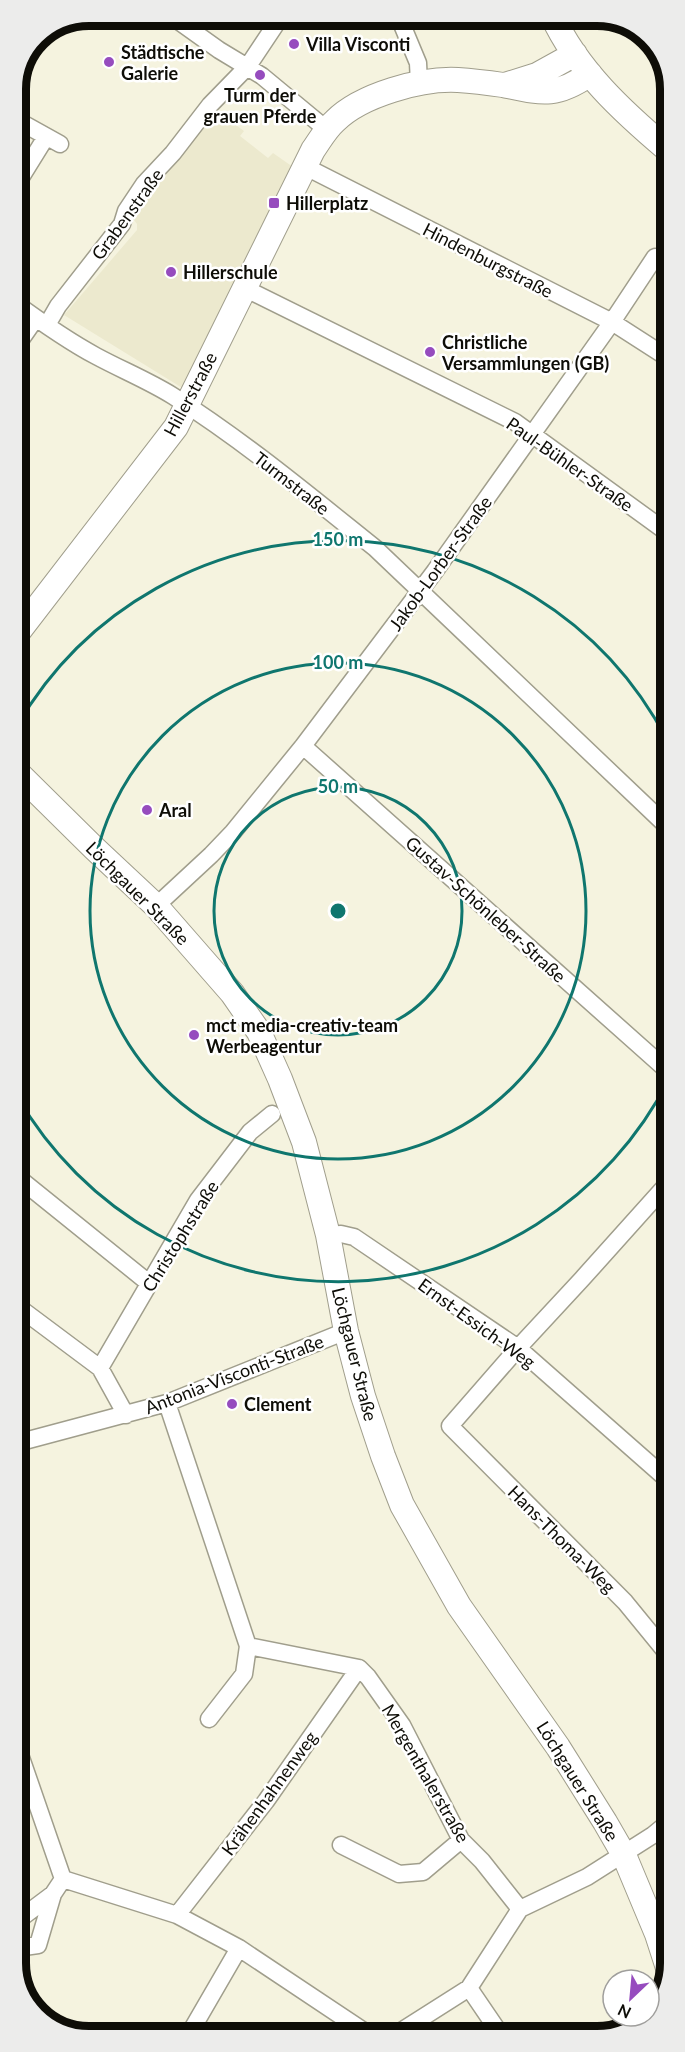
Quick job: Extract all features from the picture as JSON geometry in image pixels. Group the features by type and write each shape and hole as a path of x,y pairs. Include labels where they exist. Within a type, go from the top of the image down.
{"main road":[{"path":"558,26 575,54 609,96 660,143"},
{"path":"503,85 537,75 575,54"},
{"path":"326,129 356,105 419,83 457,80 503,85 544,93 576,84 590,74"},
{"name":"Hillerstraße","path":"26,622 171,434 326,129"},
{"name":"Löchgauer Straße","path":"26,781 156,906 232,993 260,1032 304,1142 328,1235 346,1331 363,1396 402,1505 459,1606 558,1747 624,1855 660,1943"}],"street":[{"path":"185,26 219,50 248,66 326,129"},
{"name":"Grabenstraße","path":"26,337 58,306 122,224 126,211 144,184 173,153 210,105 248,66 275,26"},
{"path":"403,26 418,63 419,83"},
{"path":"26,125 53,141 26,174"},
{"name":"Hindenburgstraße","path":"306,167 612,322 660,353"},
{"name":"Jakob-Lorber-Straße","path":"156,906 211,855 246,817 303,746 420,592 612,322 655,257"},
{"name":"Paul-Bühler-Straße","path":"244,288 515,422 660,527"},
{"name":"Turmstraße","path":"26,311 94,355 158,387 187,405 241,443 375,548 660,819"},
{"name":"Gustav-Schönleber-Straße","path":"303,746 660,1064"},
{"name":"Christophstraße","path":"100,1368 198,1200 250,1132 272,1114"},
{"path":"26,1184 150,1284"},
{"path":"518,1348 660,1192"},
{"name":"Ernst-Essich-Weg","path":"328,1235 341,1234 354,1237 518,1348 660,1473"},
{"path":"26,1313 100,1368 126,1415"},
{"name":"Antonia-Visconti-Straße","path":"26,1441 167,1403 346,1331"},
{"name":"Hans-Thoma-Weg","path":"518,1348 450,1426 625,1602 660,1645"},
{"path":"167,1403 248,1646 244,1674 209,1719"},
{"path":"248,1646 359,1668"},
{"name":"Mergenthalerstraße","path":"359,1668 402,1725 461,1840 482,1861 520,1909"},
{"name":"Krähenhahnenweg","path":"177,1915 266,1801 359,1668"},
{"path":"26,1772 63,1879"},
{"path":"410,2026 469,1988 520,1909 587,1877 624,1855 660,1829"},
{"path":"341,1845 399,1874 423,1872 461,1840"},
{"path":"63,1879 177,1915 239,1948 356,2026"},
{"path":"26,1947 38,1945 53,1894 63,1879"},
{"path":"26,1914 53,1894"},
{"path":"194,2026 239,1948"},
{"path":"469,1988 495,2026"}],"shaded area":[{"name":"Hillerschule","path":"213,108 244,131 240,136 268,158 273,153 293,167 184,389 64,315 137,230 137,224 131,216"}],"place":[{"name":"Villa Visconti","path":"294,44"},
{"name":"Städtische Galerie","path":"109,62"},
{"name":"Turm der grauen Pferde","path":"260,75"},
{"name":"Hillerplatz","path":"274,203"},
{"name":"Hillerschule","path":"171,272"},
{"name":"Christliche Versammlungen (GB)","path":"430,352"},
{"name":"Aral","path":"147,810"},
{"name":"mct media-creativ-team Werbeagentur","path":"194,1035"},
{"name":"Clement","path":"232,1404"}]}
